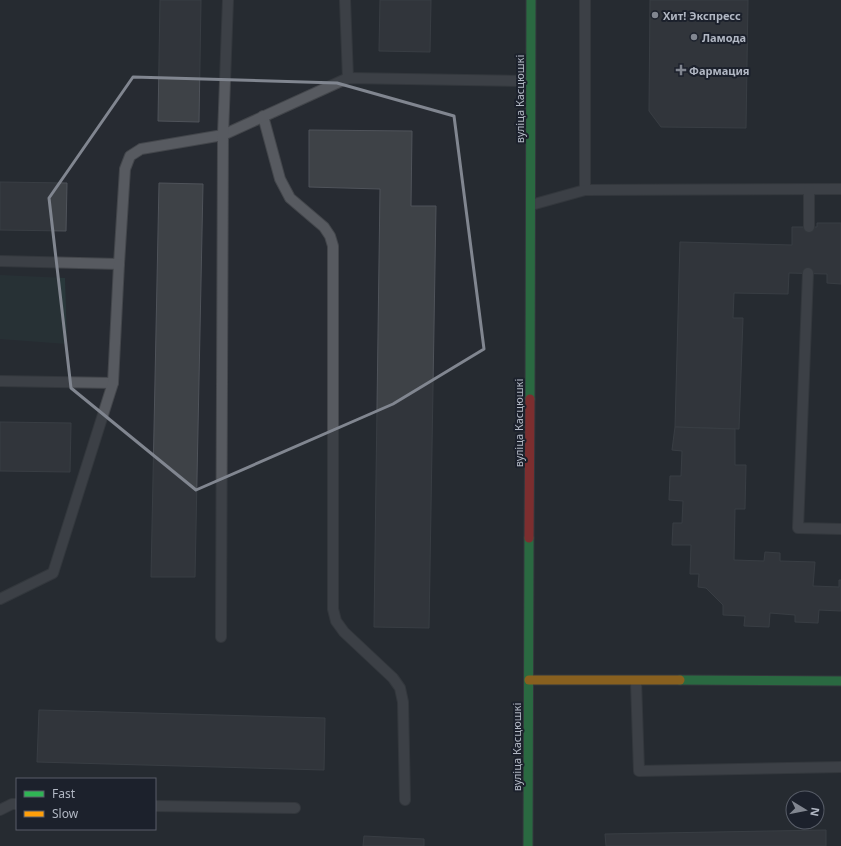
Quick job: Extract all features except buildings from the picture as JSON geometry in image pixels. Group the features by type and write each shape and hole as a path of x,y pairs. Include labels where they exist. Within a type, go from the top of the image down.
{"street":[{"name":"вуліца Касцюшкі","path":"528,846 531,0"},
{"path":"529,680 841,681"}],"lane":[{"path":"221,637 223,135 228,0"},
{"path":"345,0 348,78"},
{"path":"585,0 585,190"},
{"path":"0,598 52,573 113,383 125,169 130,156 141,149 223,135 348,78 530,81"},
{"path":"263,116 280,179 290,198 324,228 330,236 333,246 333,609 336,621 344,632 393,678 400,688 403,702 405,800"},
{"path":"531,205 585,190 841,189"},
{"path":"808,227 809,190"},
{"path":"0,261 119,264"},
{"path":"808,273 798,528 841,529"},
{"path":"0,381 113,383"},
{"path":"636,681 639,771 841,767"},
{"path":"0,810 12,804 16,804"},
{"path":"156,806 295,808"}],"highlighted area":[{"path":"133,77 337,83 454,116 484,349 393,404 196,490 71,388 49,198"}],"shaded area":[{"path":"0,275 65,278 67,344 0,339"}],"traffic: fast":[{"path":"530,399 531,0"},
{"path":"528,846 529,538"},
{"path":"680,680 841,681"}],"traffic: slow":[{"path":"529,680 680,680"}],"traffic: jam":[{"path":"529,538 530,399"}],"place":[{"name":"Хит! Экспресс","path":"655,15"},
{"name":"Ламода","path":"694,37"},
{"name":"Фармация","path":"681,70"}]}
